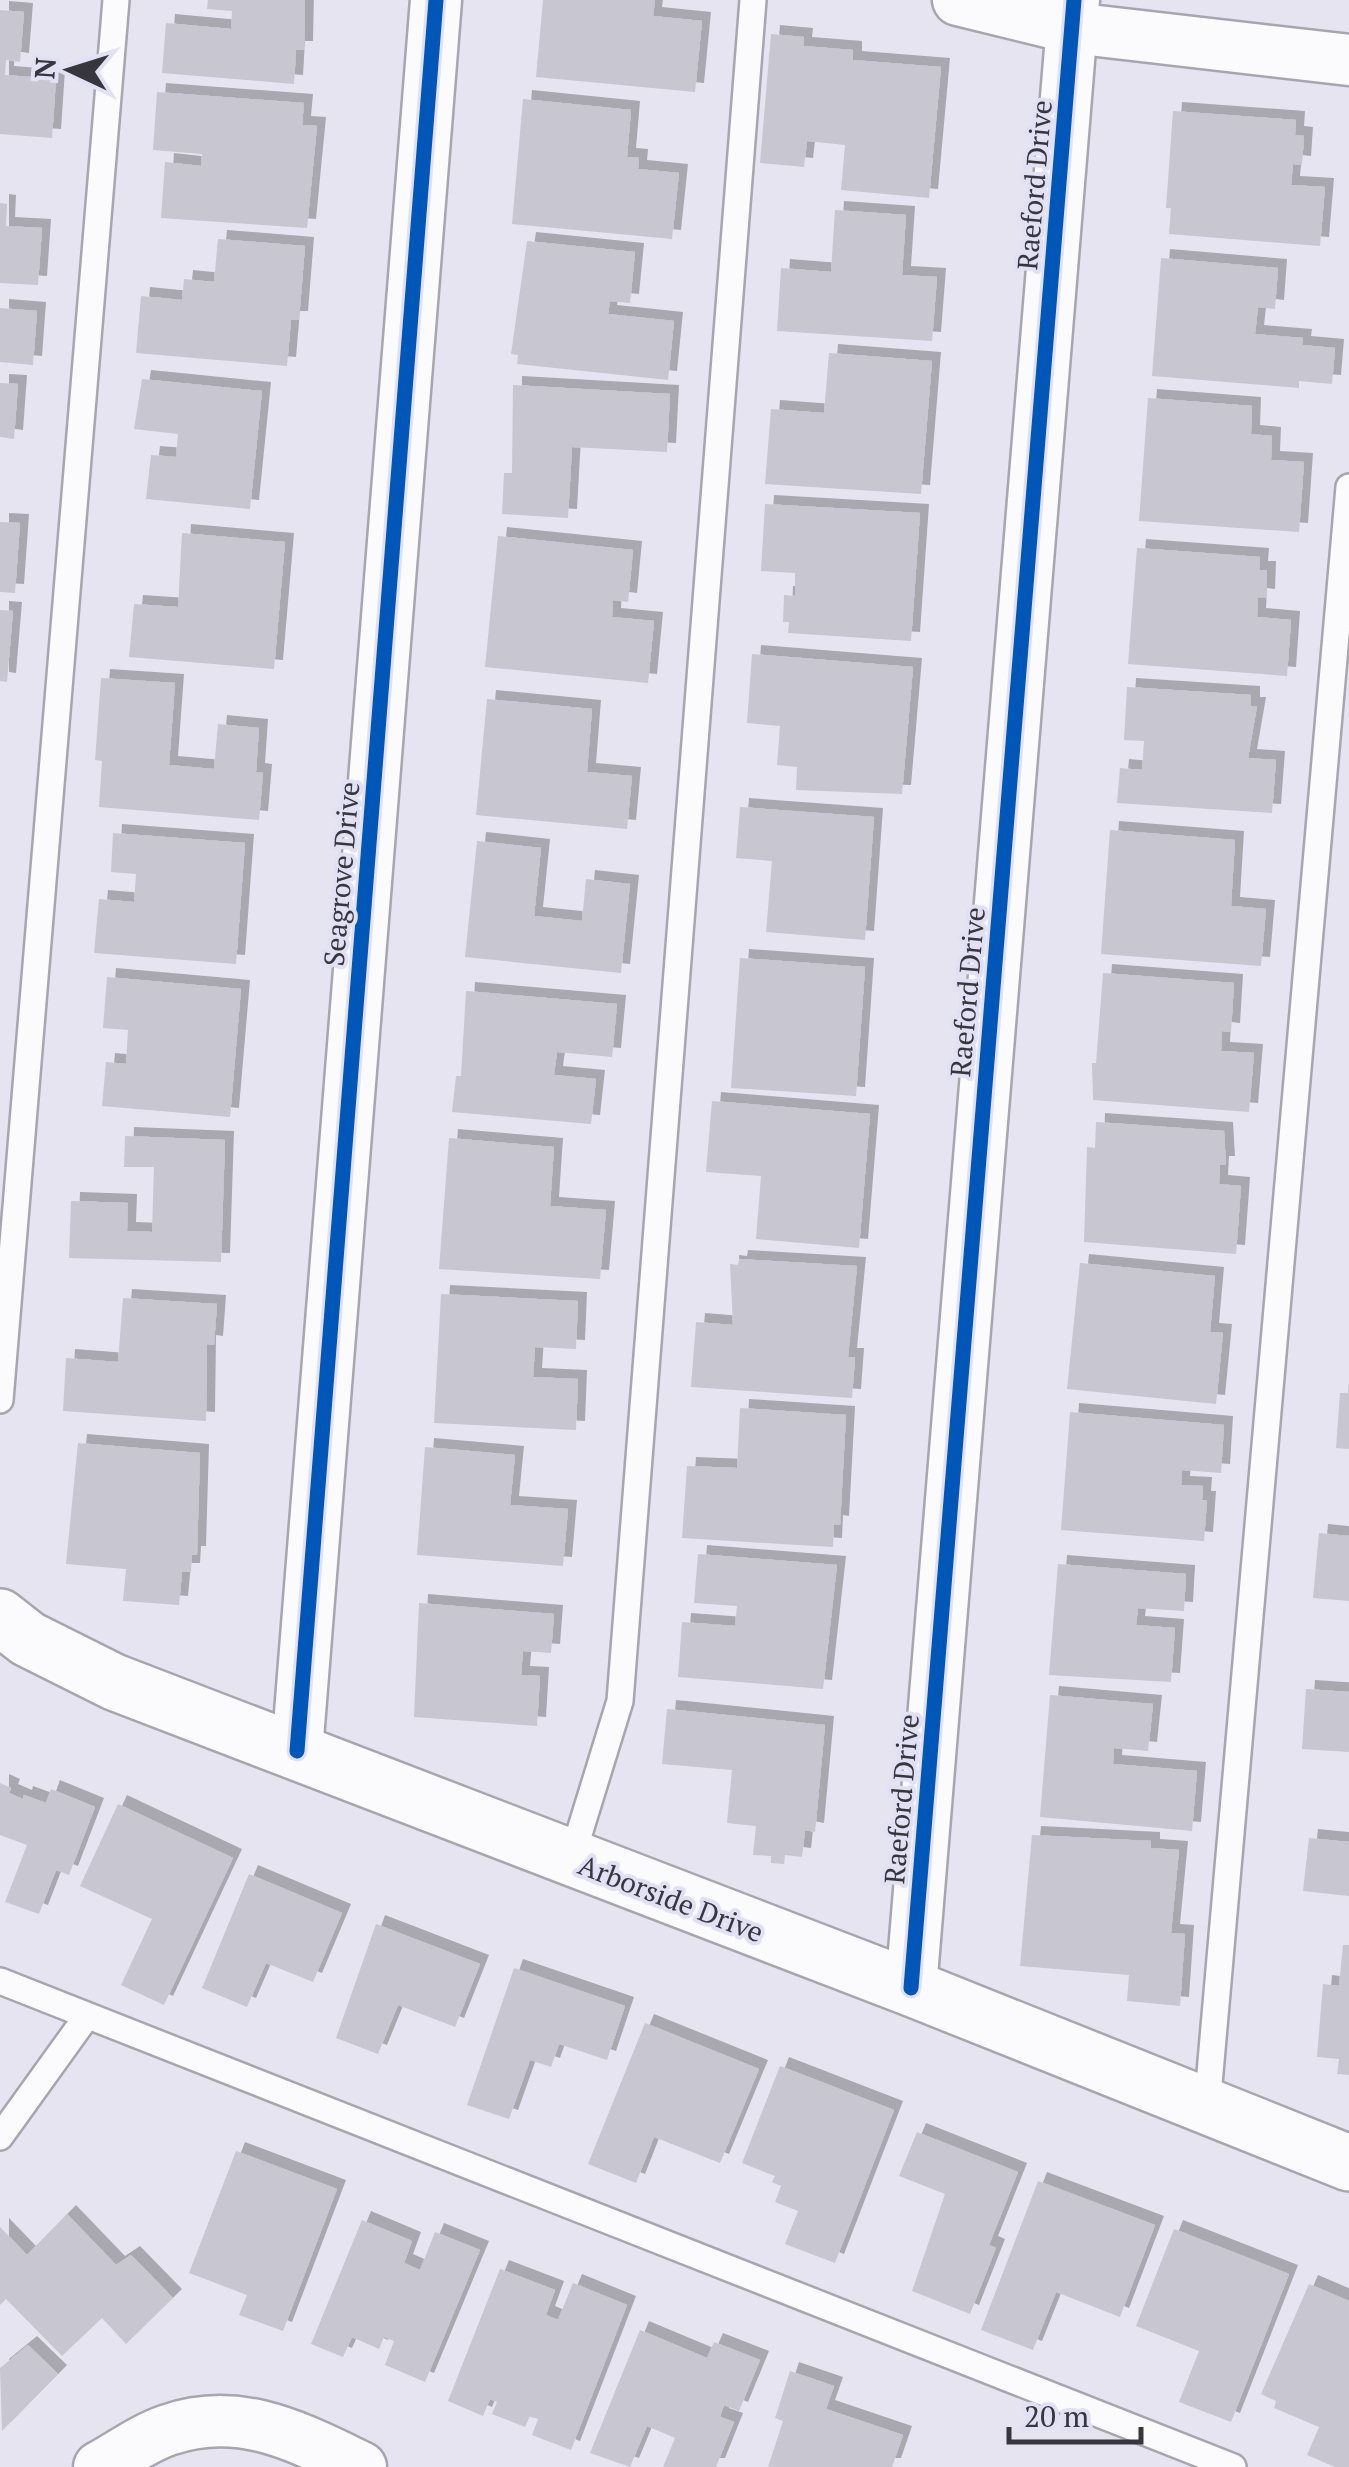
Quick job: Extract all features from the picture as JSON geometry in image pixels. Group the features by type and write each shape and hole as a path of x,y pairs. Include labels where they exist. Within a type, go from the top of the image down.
{"street":[{"name":"Seagrove Drive","path":"296,1751 436,0"},
{"path":"958,0 1073,14 1349,60"},
{"name":"Raeford Drive","path":"911,1988 1073,14"},
{"name":"Arborside Drive","path":"0,1617 28,1639 114,1682 911,1988 1349,2163"},
{"path":"99,2467 167,2430 220,2420 278,2428 361,2467"}],"lane":[{"path":"0,1400 116,0"},
{"path":"571,1860 620,1701 752,0"},
{"path":"1207,2107 1349,487"},
{"path":"0,1981 1233,2467"},
{"path":"0,2137 88,2016"}],"building":[{"path":"208,0 305,0 304,50 296,50 294,84 162,73 166,23 231,29 232,11 207,9"},
{"path":"543,0 655,0 653,16 702,21 695,92 536,77"},
{"path":"0,10 24,12 20,62 6,60 5,75 56,79 52,138 0,134"},
{"path":"771,34 804,37 803,46 853,50 853,60 941,67 929,198 841,190 845,145 807,141 804,167 760,163"},
{"path":"157,92 304,103 302,125 317,126 307,228 161,218 165,162 201,166 202,154 153,150"},
{"path":"523,99 631,110 627,157 639,158 638,169 679,173 672,239 512,224"},
{"path":"1173,111 1296,120 1295,135 1304,136 1302,165 1293,164 1291,185 1325,187 1320,246 1169,234 1171,208 1166,208"},
{"path":"0,203 7,204 6,226 42,228 38,285 0,283"},
{"path":"835,210 906,215 902,275 937,277 932,341 777,331 781,268 831,272"},
{"path":"218,239 305,246 299,320 291,320 287,366 136,353 141,296 182,300 184,279 214,282"},
{"path":"527,241 635,252 630,303 610,301 608,314 674,321 668,380 517,364 518,355 511,354"},
{"path":"1161,258 1278,268 1275,309 1258,307 1255,334 1303,338 1302,345 1335,348 1332,384 1299,381 1299,388 1152,376"},
{"path":"0,308 37,311 33,365 0,362"},
{"path":"829,353 932,361 921,494 765,484 771,409 824,413"},
{"path":"142,379 262,391 250,509 146,499 151,455 176,457 178,434 134,429"},
{"path":"0,383 18,384 14,439 0,437"},
{"path":"513,385 670,394 667,452 572,447 568,518 502,514 504,473 512,473"},
{"path":"1148,398 1252,406 1251,434 1272,436 1271,460 1304,462 1299,532 1139,521"},
{"path":"765,504 920,513 911,641 788,633 789,622 783,622 784,595 795,596 795,573 761,571"},
{"path":"0,522 20,523 15,593 0,592"},
{"path":"182,533 285,542 274,669 129,657 134,604 178,607"},
{"path":"498,536 633,550 628,602 613,600 612,617 654,621 648,683 485,667"},
{"path":"1137,548 1260,557 1259,570 1267,570 1266,598 1258,597 1257,617 1291,620 1287,676 1128,664"},
{"path":"0,610 13,611 7,682 0,681"},
{"path":"752,654 913,667 902,794 796,790 797,767 777,765 780,726 747,723"},
{"path":"101,678 175,683 169,765 214,769 218,724 259,728 256,772 263,773 259,820 99,807 102,761 95,760"},
{"path":"1127,687 1251,695 1251,706 1257,706 1248,758 1276,760 1272,813 1117,803 1120,768 1142,770 1144,741 1124,740"},
{"path":"487,699 592,709 587,772 632,776 627,829 476,815"},
{"path":"740,807 874,817 865,940 766,932 772,861 736,858"},
{"path":"1110,830 1235,840 1231,906 1266,909 1261,966 1101,954"},
{"path":"113,833 245,843 236,964 94,953 99,899 134,902 136,874 111,872"},
{"path":"477,841 541,848 534,916 582,921 586,879 630,884 621,973 465,957"},
{"path":"740,958 865,967 856,1096 731,1088"},
{"path":"1103,973 1234,983 1231,1032 1222,1031 1221,1051 1254,1053 1249,1112 1093,1100 1092,1063 1096,1063"},
{"path":"107,977 241,989 230,1117 102,1106 106,1062 126,1064 128,1030 103,1028"},
{"path":"466,991 617,1004 612,1057 557,1052 554,1075 596,1079 591,1124 452,1112 456,1076 461,1076"},
{"path":"712,1101 870,1114 859,1248 756,1239 761,1176 706,1172"},
{"path":"1096,1122 1224,1131 1226,1165 1220,1165 1219,1184 1241,1186 1236,1254 1084,1242 1087,1147 1095,1148"},
{"path":"125,1136 225,1140 221,1262 69,1258 71,1201 128,1203 127,1231 152,1232 154,1167 124,1167"},
{"path":"449,1138 554,1147 550,1206 606,1210 600,1279 439,1269"},
{"path":"739,1259 857,1266 848,1357 855,1357 852,1398 691,1387 696,1322 733,1325 730,1264 738,1265"},
{"path":"1080,1263 1215,1276 1210,1332 1223,1333 1216,1404 1067,1389"},
{"path":"441,1294 578,1301 576,1349 535,1347 533,1377 578,1379 576,1430 434,1423"},
{"path":"123,1298 217,1304 214,1345 207,1344 206,1421 63,1411 66,1358 118,1362"},
{"path":"1340,1393 1349,1393 1349,1449 1336,1448"},
{"path":"740,1408 846,1415 840,1525 834,1524 833,1547 682,1538 687,1466 737,1468"},
{"path":"1070,1412 1224,1425 1221,1473 1182,1470 1181,1485 1203,1486 1202,1500 1207,1500 1204,1541 1061,1530"},
{"path":"78,1443 200,1453 197,1555 192,1555 191,1572 182,1572 179,1605 123,1601 126,1569 66,1564"},
{"path":"425,1447 515,1455 510,1505 568,1509 563,1566 417,1555"},
{"path":"1319,1533 1349,1536 1349,1601 1313,1598"},
{"path":"698,1554 837,1565 823,1689 678,1677 682,1622 735,1626 737,1606 694,1603"},
{"path":"1058,1564 1186,1574 1184,1611 1138,1608 1136,1625 1175,1628 1171,1682 1049,1675"},
{"path":"419,1603 554,1614 551,1653 523,1651 521,1675 540,1676 537,1726 414,1717"},
{"path":"1306,1689 1349,1692 1349,1752 1302,1749"},
{"path":"1050,1695 1153,1704 1148,1751 1114,1748 1113,1764 1197,1771 1192,1831 1040,1817"},
{"path":"667,1709 825,1725 815,1832 805,1830 802,1857 785,1855 784,1864 771,1863 771,1856 753,1855 756,1826 727,1823 732,1770 662,1764"},
{"path":"0,1783 11,1788 9,1793 23,1799 24,1795 46,1803 51,1789 95,1807 69,1875 56,1870 39,1914 5,1902 27,1845 0,1835"},
{"path":"118,1804 233,1858 164,2005 121,1985 152,1919 80,1886"},
{"path":"1032,1835 1151,1841 1151,1848 1179,1850 1171,1933 1185,1934 1180,2006 1127,2001 1129,1975 1020,1966"},
{"path":"1309,1838 1349,1842 1349,1896 1303,1891"},
{"path":"249,1874 342,1913 313,1982 266,1963 247,2007 202,1988"},
{"path":"376,1924 480,1964 455,2027 398,2005 378,2054 336,2038"},
{"path":"1343,1945 1349,1945 1349,2075 1337,2074 1339,2059 1317,2057 1323,1984 1339,1986"},
{"path":"514,1968 625,2006 607,2060 559,2044 551,2067 530,2060 509,2119 467,2105"},
{"path":"645,2023 759,2069 720,2163 654,2137 636,2183 588,2164"},
{"path":"780,2066 894,2110 835,2263 785,2244 798,2211 775,2202 781,2186 772,2182 775,2176 742,2163"},
{"path":"917,2132 1018,2172 989,2245 996,2248 970,2314 912,2291 945,2194 899,2176"},
{"path":"236,2151 337,2189 283,2331 239,2315 247,2295 189,2273"},
{"path":"1038,2181 1155,2225 1120,2317 1056,2292 1033,2350 981,2330"},
{"path":"67,2214 116,2265 131,2255 173,2298 126,2344 102,2318 62,2356 6,2299 0,2305 0,2227 27,2255"},
{"path":"362,2220 412,2241 404,2263 420,2270 435,2232 480,2250 425,2382 385,2365 394,2341 384,2337 379,2349 352,2337 343,2357 311,2344"},
{"path":"1174,2229 1289,2274 1231,2422 1179,2402 1199,2351 1136,2326"},
{"path":"500,2269 555,2290 546,2315 558,2320 573,2283 627,2305 571,2450 532,2435 538,2419 530,2416 525,2427 492,2414 497,2402 490,2399 483,2416 448,2401"},
{"path":"1309,2284 1349,2301 1349,2467 1335,2467 1307,2455 1319,2427 1274,2408 1276,2401 1261,2394"},
{"path":"640,2330 707,2358 714,2342 760,2360 739,2411 724,2405 720,2417 734,2422 716,2467 663,2467 675,2438 647,2426 630,2467 590,2453"},
{"path":"28,2345 58,2374 2,2431 0,2368"},
{"path":"790,2371 834,2386 826,2409 903,2435 892,2467 768,2467 783,2421 775,2418"}],"cycle path":[{"path":"297,1751 436,0"},
{"path":"911,1988 1074,0"}]}
